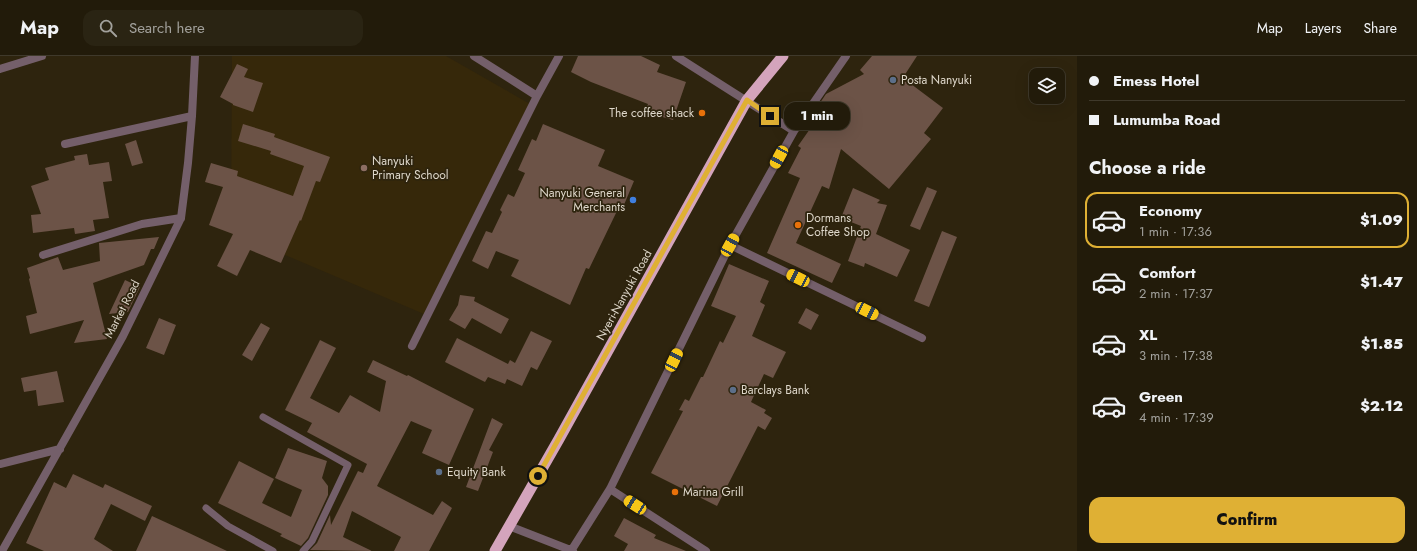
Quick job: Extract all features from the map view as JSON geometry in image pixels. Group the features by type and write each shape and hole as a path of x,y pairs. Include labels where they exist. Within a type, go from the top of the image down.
{"highway":[{"name":"Nyeri-Nanyuki Road","path":"495,551 559,439 747,100 783,56"}],"street":[{"path":"0,68 42,56"},
{"name":"Market Road","path":"2,551 123,336 181,218 188,163 195,56"},
{"path":"474,56 536,96"},
{"path":"412,346 536,96 559,56"},
{"path":"676,56 794,131"},
{"path":"509,526 571,551 610,489 730,245 794,131 846,56"},
{"path":"66,144 192,116"},
{"path":"43,255 142,224 181,218"},
{"path":"730,245 922,338"},
{"path":"0,464 60,449"},
{"path":"610,489 706,551"}],"lane":[{"path":"263,417 348,465 312,541 303,551"},
{"path":"206,508 228,526 272,551"}],"shaded area":[{"name":"Nanyuki Primary School","path":"232,56 446,56 530,104 424,314 231,232"}],"building":[{"path":"578,56 641,56 660,65 657,72 686,82 673,120 645,112 648,104 591,82 571,72"},
{"path":"872,56 917,56 904,76 908,79 907,81 943,108 924,133 931,139 889,189 841,149 829,189 822,186 796,243 841,264 832,283 767,253 800,178 788,173 801,148 798,146 812,126 807,122 826,94 864,74 860,70"},
{"path":"237,64 248,69 244,77 263,83 253,112 233,105 220,97"},
{"path":"243,124 275,134 274,137 330,157 320,182 316,181 301,221 300,220 281,263 250,250 237,276 217,266 233,234 209,225 223,187 205,182 211,163 238,171 237,176 293,196 304,166 270,154 271,151 238,141"},
{"path":"543,124 605,150 598,166 634,181 621,212 617,211 589,269 586,268 570,305 511,276 519,260 496,251 488,269 472,261 486,231 492,233 502,212 500,210 508,194 514,197 525,173 518,170 532,139 536,141"},
{"path":"136,140 143,163 132,166 125,144"},
{"path":"87,154 89,165 109,162 112,181 103,182 109,218 93,220 95,231 75,234 74,228 33,233 31,215 41,214 31,186 49,180 45,168 75,160 74,156"},
{"path":"927,187 937,191 920,230 910,226"},
{"path":"853,188 880,200 877,203 887,205 876,234 910,250 897,277 865,263 864,267 848,261 861,226 841,218"},
{"path":"942,231 957,237 929,307 914,301"},
{"path":"159,237 154,249 151,249 144,265 93,283 107,339 74,343 84,320 30,334 26,316 37,313 27,268 58,257 63,270 100,261 99,243"},
{"path":"729,264 769,281 760,302 765,305 752,336 786,352 773,378 764,374 751,402 766,410 764,413 772,418 765,430 758,426 717,506 651,473 683,411 679,410 685,399 689,401 701,377 703,377 720,341 723,343 736,316 711,306"},
{"path":"125,280 140,287 128,312 109,314"},
{"path":"460,295 475,297 474,301 509,319 501,334 472,318 465,329 449,320 458,305"},
{"path":"806,308 819,315 811,330 798,323"},
{"path":"159,318 176,325 164,355 146,348"},
{"path":"261,323 270,328 252,361 242,355"},
{"path":"531,331 552,341 537,370 531,367 522,386 507,379 505,384 488,377 485,382 445,362 457,338 508,364 510,360 515,363"},
{"path":"320,340 336,348 310,398 339,413 350,395 380,412 386,381 367,372 373,360 407,376 408,375 474,409 449,465 422,453 432,430 411,421 377,486 433,515 442,501 452,508 429,551 394,551 401,537 352,511 343,537 372,551 310,550 317,543 330,515 331,525 358,471 363,473 367,464 307,432 312,423 285,410"},
{"path":"57,371 64,402 38,406 36,390 24,392 21,378"},
{"path":"492,418 503,424 489,450 493,452 478,491 466,487"},
{"path":"288,448 327,461 322,478 328,486 328,495 308,538 301,546 280,536 282,534 218,503 239,461 274,479 262,503 291,517 302,490 275,478"},
{"path":"73,474 103,488 105,484 152,506 145,521 111,504 94,539 113,551 44,551 26,543 54,482 66,488"},
{"path":"152,516 189,533 227,551 136,551"},
{"path":"624,518 656,535 654,538 686,551 624,551 628,544 614,536"}],"place":[{"name":"Posta Nanyuki","path":"893,80"},
{"name":"The coffee shack","path":"702,113"},
{"name":"Nanyuki Primary School","path":"364,168"},
{"name":"Nanyuki General Merchants","path":"633,200"},
{"name":"Dormans Coffee Shop","path":"798,225"},
{"name":"Barclays Bank","path":"733,390"},
{"name":"Equity Bank","path":"439,472"},
{"name":"Marina Grill","path":"675,492"}],"route":[{"path":"538,476 747,100 770,116"}]}
